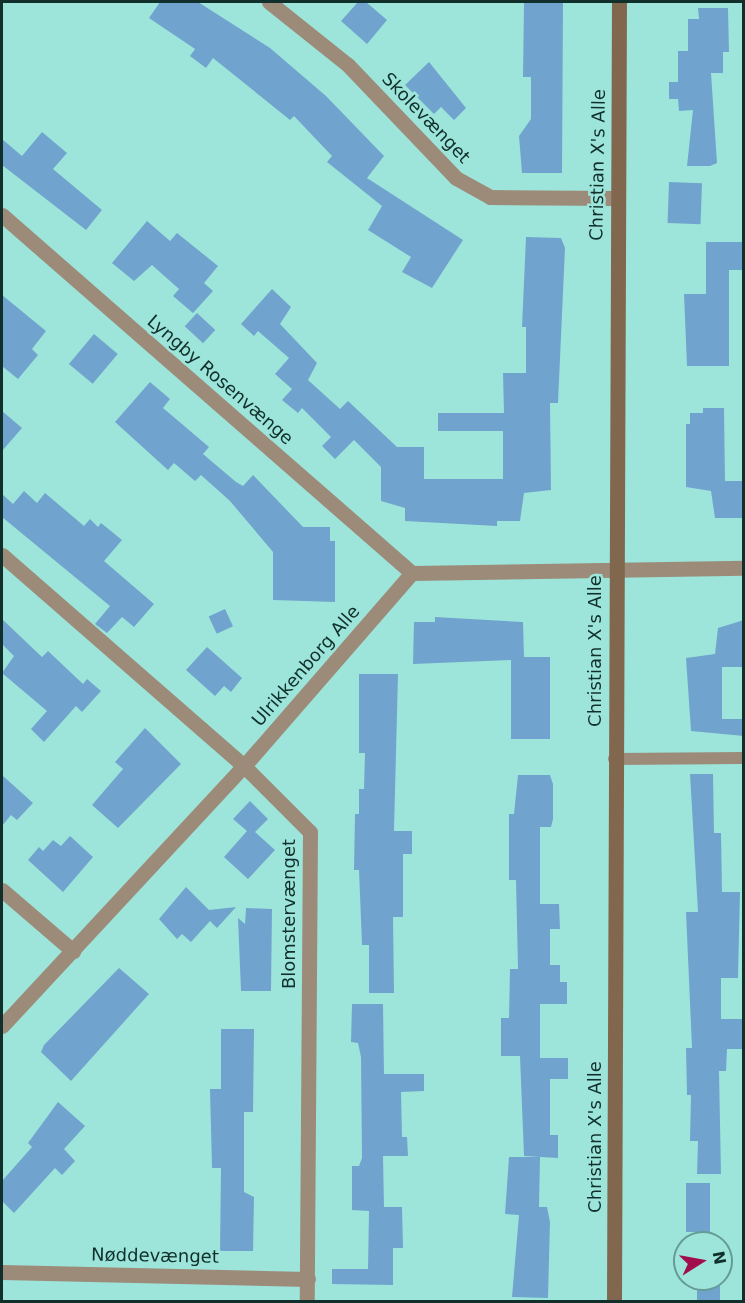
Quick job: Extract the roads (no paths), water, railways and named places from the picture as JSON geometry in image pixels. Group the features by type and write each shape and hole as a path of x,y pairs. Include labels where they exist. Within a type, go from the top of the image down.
{"street":[{"name":"Skolevænget","path":"269,2 348,65 456,178 490,197 616,198"},
{"name":"Christian X's Alle","path":"614,1302 614,568 619,2"},
{"name":"Lyngby Rosenvænge","path":"2,216 412,573"},
{"name":"Blomstervænget","path":"2,555 244,766 310,832 307,1302"},
{"path":"412,573 614,568 744,568"},
{"name":"Ulrikkenborg Alle","path":"2,1026 244,766 412,573"},
{"path":"2,890 73,951"},
{"name":"Nøddevænget","path":"2,1272 308,1279"}],"lane":[{"path":"614,759 744,758"}]}
